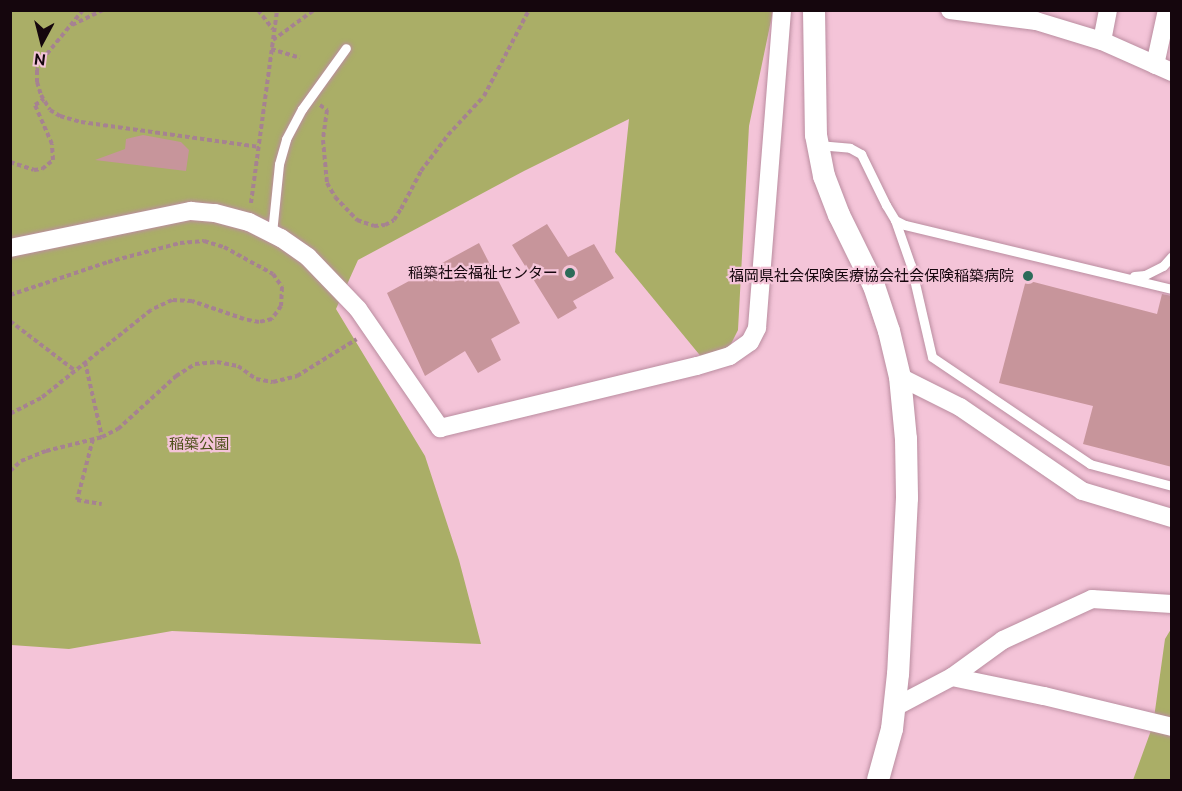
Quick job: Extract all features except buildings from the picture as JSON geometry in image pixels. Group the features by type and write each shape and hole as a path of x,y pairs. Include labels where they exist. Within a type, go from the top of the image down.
{"street":[{"path":"10,248 191,211 215,213 246,221 272,233 308,257 358,309 440,428 730,356 750,342 757,328 782,10"},
{"path":"814,10 813,55 818,145 824,177 839,215 874,286 889,331 900,377 906,439 907,498 895,707 892,729 878,780"},
{"path":"950,10 1006,14 1036,21 1102,41 1163,68 1167,10"},
{"path":"1102,41 1108,10"},
{"path":"900,377 960,407 1082,491 1172,518"},
{"path":"895,707 952,677 1003,640 1092,599 1172,604"},
{"path":"952,677 1044,696 1172,727"}],"lane":[{"path":"272,233 279,164 286,139 310,99 346,48"},
{"path":"818,145 850,148 861,154 896,220 911,266 932,357 1090,464 1172,486"},
{"path":"896,220 905,225 1172,289"},
{"path":"1122,276 1145,275 1163,266 1172,256"}],"path":[{"path":"83,10 41,61 37,70 37,82 50,110 70,120 258,147"},
{"path":"70,26 104,10"},
{"path":"258,10 274,30"},
{"path":"246,221 277,10"},
{"path":"273,40 314,10"},
{"path":"310,99 327,110 323,140 327,183 335,197 363,224 385,225 393,220 401,209 421,171 448,135 484,96 530,10"},
{"path":"271,48 300,58"},
{"path":"10,162 34,170 42,169 53,160 52,144 35,105 44,99"},
{"path":"10,294 108,262 180,243 204,241 224,247 273,274 282,287 281,306 272,319 259,322 243,319 192,301 172,300 151,309 41,398 10,414"},
{"path":"10,321 74,370"},
{"path":"10,471 21,461 46,451 93,439 118,429 176,376 195,364 217,362 238,366 256,379 273,382 297,376 327,360 372,329"},
{"path":"85,362 102,436"},
{"path":"93,439 77,500 102,504"}],"green space":[{"name":"稲築公園","path":"10,11 773,11 749,126 738,330 729,348 703,359 615,252 629,119 524,171 358,260 336,309 425,456 459,560 481,644 172,631 69,649 11,645"},
{"path":"1171,629 1171,780 1133,780 1153,725 1165,639"}],"place":[{"name":"稲築社会福祉センター","path":"570,273"},
{"name":"福岡県社会保険医療協会社会保険稲築病院","path":"1028,276"}]}
